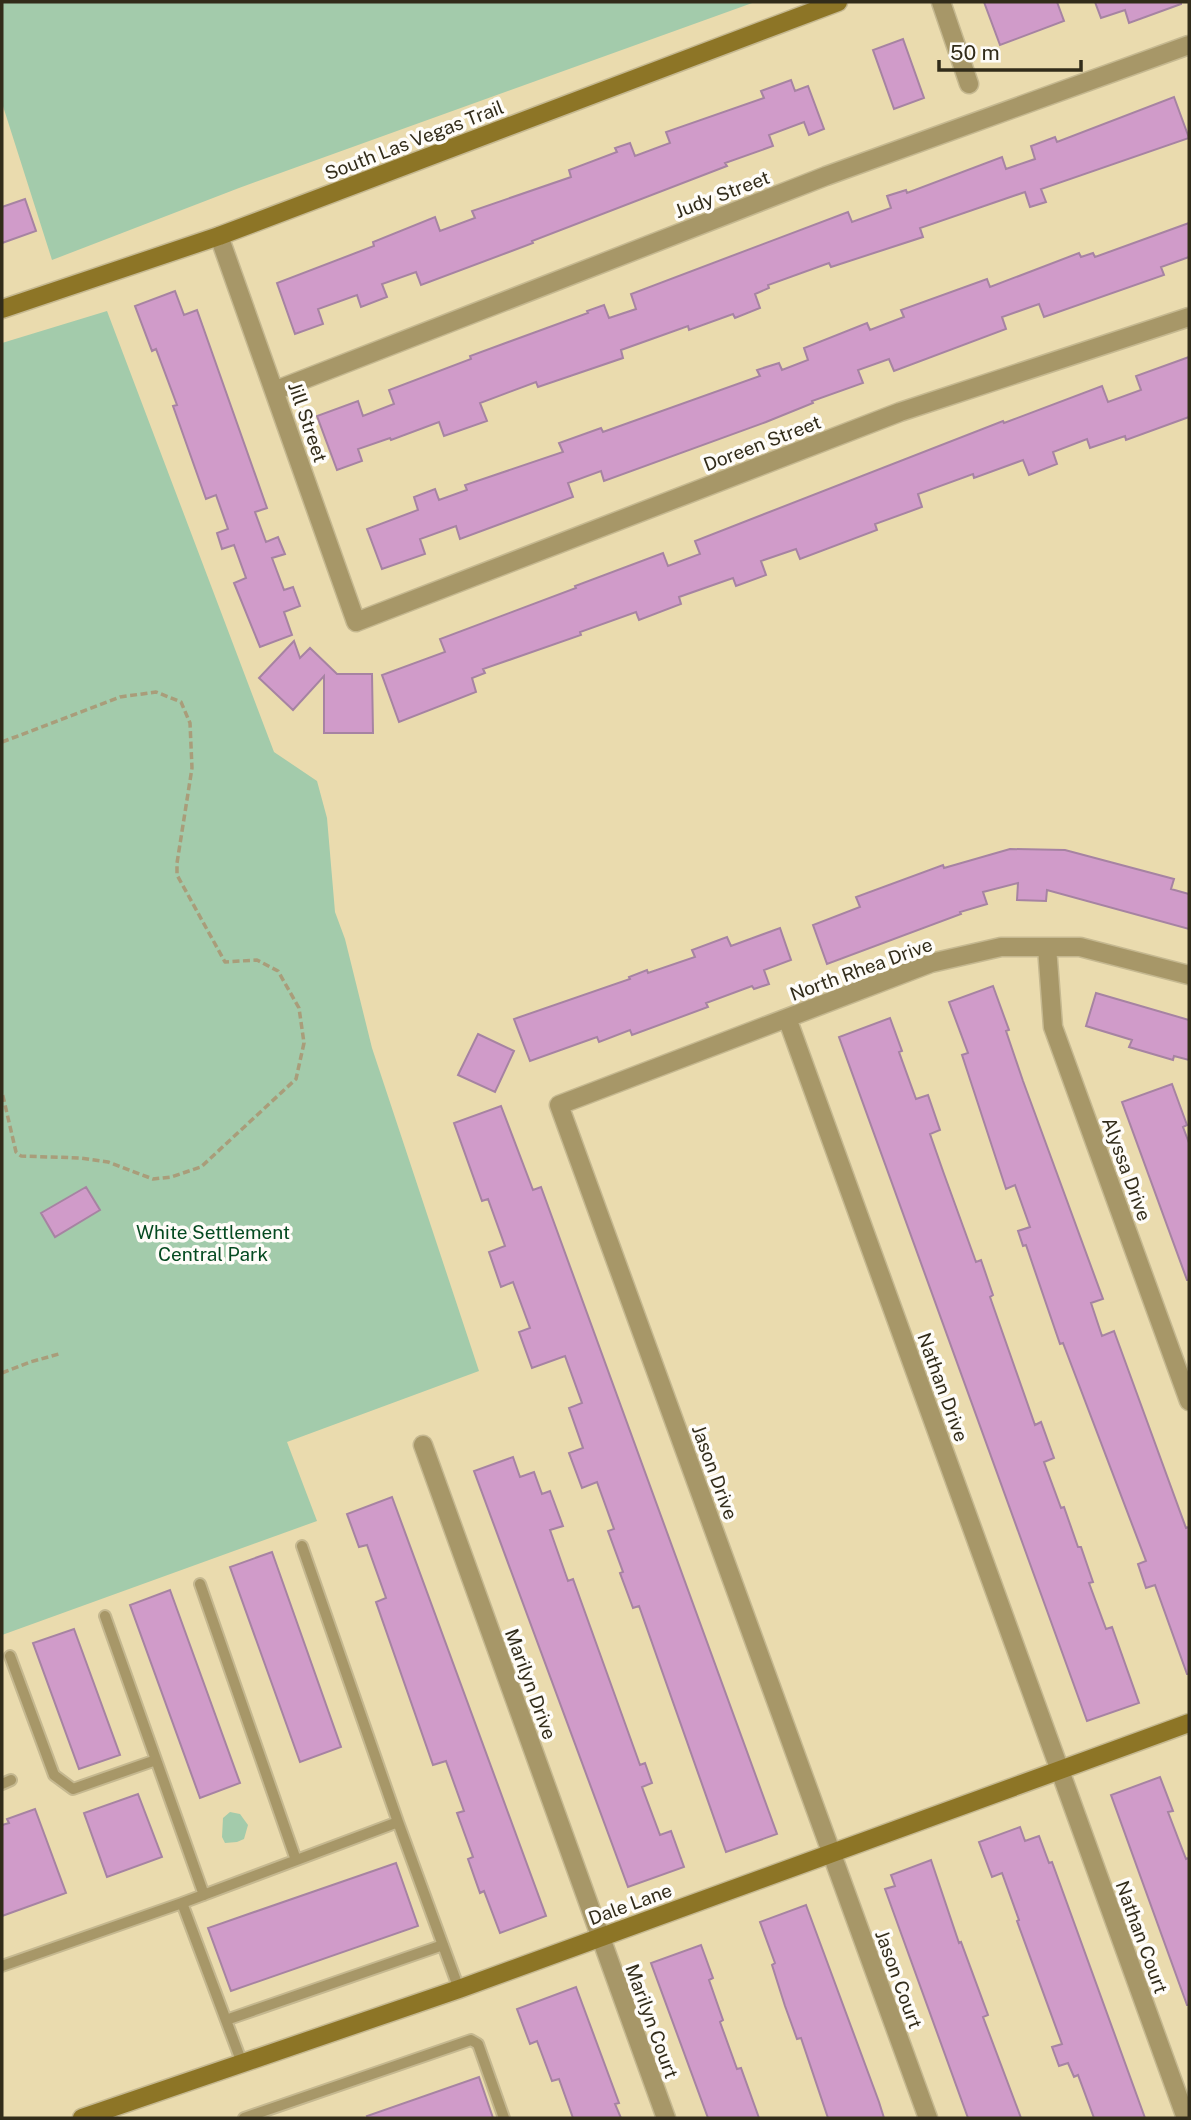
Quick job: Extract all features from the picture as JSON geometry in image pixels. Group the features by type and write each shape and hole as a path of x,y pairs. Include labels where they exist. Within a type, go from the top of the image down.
{"street":[{"name":"South Las Vegas Trail","path":"2,309 219,236 838,2"},
{"path":"941,2 969,84"},
{"name":"Judy Street","path":"274,391 826,176 1189,45"},
{"name":"Jill Street","path":"219,236 356,622"},
{"name":"Doreen Street","path":"356,622 900,412 1189,317"},
{"name":"North Rhea Drive","path":"559,1105 931,963 1001,947 1080,947 1189,975"},
{"name":"Alyssa Drive","path":"1047,947 1053,1027 1189,1401"},
{"name":"Nathan Drive","path":"787,1018 1060,1770"},
{"name":"Jason Drive","path":"559,1105 831,1853"},
{"name":"Marilyn Drive","path":"423,1445 599,1938"},
{"name":"Dale Lane","path":"82,2118 458,1989 1189,1723"},
{"name":"Nathan Court","path":"1060,1770 1186,2118"},
{"name":"Jason Court","path":"831,1853 928,2118"},
{"name":"Marilyn Court","path":"599,1938 666,2118"}],"lane":[{"path":"302,1546 458,1989"},
{"path":"200,1584 296,1860"},
{"path":"105,1616 204,1895"},
{"path":"10,1656 54,1775 73,1788 156,1760"},
{"path":"2,1966 204,1895 398,1822"},
{"path":"182,1903 242,2063"},
{"path":"226,2020 443,1945"},
{"path":"244,2118 471,2040 478,2045 504,2118"}],"path":[{"path":"2,741 120,697 156,692 181,702 190,723 192,768 177,875 225,962 257,960 278,971 299,1008 304,1043 296,1079 201,1167 171,1177 153,1179 108,1162 80,1158 21,1156 16,1152 2,1092"},
{"path":"2,1373 59,1354"}],"green space":[{"path":"2,2 755,2 239,188 52,260 2,103"},
{"name":"White Settlement Central Park","path":"107,311 274,752 317,781 327,818 335,912 345,939 372,1048 479,1371 287,1442 317,1521 2,1635 2,343"},
{"path":"230,1812 240,1814 248,1825 244,1839 225,1843 222,1837 223,1818"}],"building":[{"path":"984,2 1057,2 1064,21 1000,45"},
{"path":"1095,2 1181,4 1129,23 1125,10 1101,18"},
{"path":"903,39 924,98 894,109 873,50"},
{"path":"791,80 795,91 808,86 824,129 809,135 804,122 769,135 773,146 725,163 727,166 421,285 416,272 382,284 387,297 361,307 357,295 318,309 323,324 295,334 277,283 374,246 373,242 435,217 440,231 475,218 472,211 571,177 569,170 617,152 615,148 630,143 635,156 670,143 666,132 764,98 761,91"},
{"path":"1174,97 1189,138 1041,189 1046,202 1030,207 1025,192 920,228 923,237 831,267 829,263 768,285 769,288 755,294 760,308 735,318 733,314 689,330 688,326 621,350 623,358 538,387 536,382 480,403 487,421 444,436 439,422 358,449 362,461 337,470 317,416 358,401 363,416 394,404 389,390 471,359 470,356 604,305 609,318 636,309 631,294 848,212 852,222 891,208 887,196 906,190 907,193 1002,157 1006,169 1035,159 1031,146 1055,137 1057,142"},
{"path":"25,199 36,231 2,243 2,207"},
{"path":"1189,223 1189,257 1161,267 1164,275 1044,317 1039,304 1002,317 1006,329 894,371 889,359 858,370 863,383 812,401 813,403 766,422 604,481 601,471 568,483 573,497 460,539 456,526 420,539 425,554 382,569 367,529 418,510 414,497 435,489 439,500 467,490 465,485 563,452 559,443 601,428 603,432 760,376 757,370 779,363 782,370 808,360 804,348 867,323 870,330 904,317 901,310 987,279 990,287 1079,253 1081,257 1093,253 1095,257"},
{"path":"175,291 184,315 197,310 267,508 255,512 266,542 278,537 285,554 272,558 284,590 293,587 300,606 284,612 292,635 260,647 234,583 246,578 234,545 222,549 217,533 228,529 216,495 206,499 173,406 177,405 156,349 152,351 135,306"},
{"path":"1189,357 1189,417 1126,440 1125,436 1090,448 1087,439 1053,452 1057,464 1029,475 1023,460 918,494 922,507 875,524 877,530 800,559 796,549 761,561 766,575 736,586 733,578 679,597 681,604 639,620 636,612 580,632 581,635 483,669 485,673 472,678 476,692 399,722 382,675 445,652 440,639 663,553 668,566 700,554 695,541 1003,421 1004,423 1102,386 1108,402 1141,390 1136,376"},
{"path":"294,641 300,658 310,648 337,674 372,674 373,733 324,733 324,676 293,710 259,678"},
{"path":"1010,849 1065,850 1174,879 1171,889 1189,894 1189,929 1047,890 1046,901 1017,900 1018,883 983,892 987,904 827,964 813,925 860,907 856,897 943,865 944,868"},
{"path":"780,928 791,960 764,970 769,984 754,989 752,986 706,1003 708,1007 632,1035 630,1030 599,1042 597,1037 530,1061 514,1019 630,979 629,977 647,970 648,973 695,957 692,950 727,937 731,946"},
{"path":"993,986 1023,1081 1103,1299 1091,1303 1102,1336 1114,1331 1186,1528 1189,1527 1189,1674 1155,1585 1146,1588 1138,1564 1146,1561 1063,1343 1060,1344 1026,1245 1023,1246 1018,1231 1030,1227 1015,1185 1006,1189 962,1055 968,1053 949,1002"},
{"path":"1096,993 1189,1020 1189,1060 1174,1056 1173,1060 1129,1047 1132,1040 1086,1026"},
{"path":"890,1018 916,1099 928,1095 940,1130 930,1134 976,1262 981,1260 993,1295 990,1297 1035,1425 1041,1422 1054,1458 1044,1462 1061,1508 1064,1507 1078,1547 1081,1547 1093,1582 1089,1583 1106,1629 1112,1627 1139,1703 1087,1721 839,1037"},
{"path":"478,1034 514,1051 495,1092 458,1075"},
{"path":"1172,1084 1187,1125 1183,1127 1189,1143 1189,1280 1122,1102"},
{"path":"501,1106 533,1190 541,1187 777,1834 726,1852 639,1606 633,1608 620,1573 623,1572 608,1531 614,1529 597,1482 582,1488 569,1453 583,1448 569,1408 582,1403 565,1356 532,1368 519,1332 530,1328 513,1282 501,1287 489,1252 505,1246 488,1199 482,1201 454,1123"},
{"path":"86,1187 100,1210 55,1237 41,1213"},
{"path":"513,1457 520,1477 534,1472 542,1494 550,1491 563,1526 550,1530 568,1581 573,1579 640,1765 645,1763 652,1783 642,1787 660,1835 671,1831 684,1867 628,1887 474,1471"},
{"path":"392,1497 546,1916 500,1933 484,1891 480,1893 468,1859 473,1857 457,1813 464,1811 446,1761 433,1765 376,1602 386,1598 367,1545 359,1547 347,1514"},
{"path":"272,1552 341,1747 300,1762 230,1567"},
{"path":"170,1590 240,1783 200,1798 130,1605"},
{"path":"74,1629 120,1755 79,1769 33,1643"},
{"path":"1160,1777 1173,1811 1168,1812 1186,1859 1189,1858 1189,2005 1111,1795"},
{"path":"138,1794 162,1857 107,1877 84,1813"},
{"path":"35,1809 66,1893 2,1916 2,1825 9,1823 7,1819"},
{"path":"1020,1827 1025,1841 1039,1836 1049,1863 1052,1862 1145,2118 1094,2118 1078,2075 1074,2077 1068,2063 1059,2066 1052,2047 1062,2044 1017,1921 1019,1920 1002,1873 992,1877 979,1842"},
{"path":"931,1860 959,1943 961,1942 988,2015 983,2017 1021,2118 968,2118 885,1889 895,1886 891,1875"},
{"path":"396,1863 418,1926 231,1991 208,1928"},
{"path":"806,1905 884,2118 828,2118 801,2038 797,2039 760,1922"},
{"path":"701,1945 713,1978 709,1980 723,2020 720,2022 737,2069 741,2068 759,2118 708,2118 651,1963"},
{"path":"576,1987 619,2103 615,2104 621,2118 573,2118 559,2079 552,2081 537,2041 530,2044 517,2009"},
{"path":"479,2077 493,2118 367,2116"}]}
